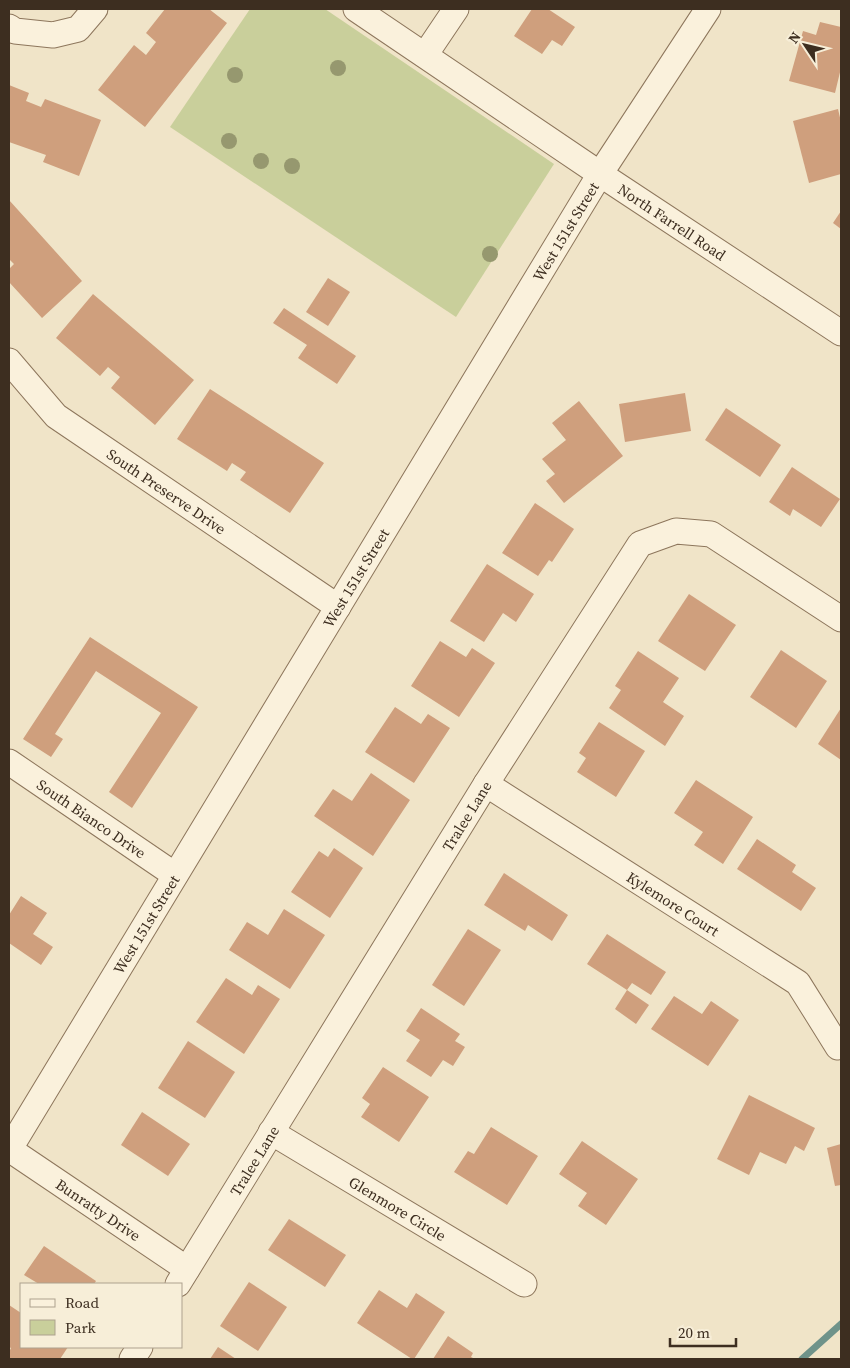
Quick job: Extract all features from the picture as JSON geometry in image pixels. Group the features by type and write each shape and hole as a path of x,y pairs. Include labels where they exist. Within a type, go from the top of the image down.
{"street":[{"path":"9,26 15,31 53,35 78,29 95,9"},
{"name":"North Farrell Road","path":"356,9 841,334"},
{"path":"425,55 456,9"},
{"name":"West 151st Street","path":"9,1149 600,174 708,9"},
{"name":"South Preserve Drive","path":"9,361 56,416 338,607"},
{"name":"Tralee Lane","path":"182,1277 486,784 640,544 676,530 711,534 841,619"},
{"name":"South Bianco Drive","path":"9,762 175,875"},
{"name":"Kylemore Court","path":"486,784 798,983 838,1046"},
{"name":"Glenmore Circle","path":"271,1132 524,1284"},
{"name":"Bunratty Drive","path":"9,1149 182,1277"},
{"path":"132,1359 139,1348"}],"green space":[{"path":"250,9 325,9 554,164 456,317 170,127"}],"building":[{"path":"165,9 209,9 227,23 145,127 98,90 134,45 146,55 156,42 146,33"},
{"path":"532,9 548,9 575,27 562,46 552,40 542,54 514,36"},
{"path":"820,22 841,27 841,68 835,93 789,81 803,31 816,35"},
{"path":"9,85 29,93 26,101 41,107 45,99 101,120 79,176 43,162 46,155 9,142"},
{"path":"838,109 841,122 841,174 809,183 793,121"},
{"path":"9,200 82,281 42,318 9,282 9,269 14,264 9,259"},
{"path":"841,211 841,229 833,223"},
{"path":"328,278 350,292 328,326 306,312"},
{"path":"93,294 194,380 155,425 111,388 120,377 108,367 100,376 56,338"},
{"path":"284,308 356,356 337,384 298,358 307,345 273,323"},
{"path":"210,389 324,463 290,513 240,480 246,472 232,463 227,471 177,439"},
{"path":"685,393 691,431 625,442 619,404"},
{"path":"579,401 623,456 564,503 546,481 555,474 542,459 566,440 552,423"},
{"path":"726,408 781,445 760,477 705,440"},
{"path":"792,467 840,499 821,527 793,509 790,516 769,502"},
{"path":"535,503 574,529 552,562 549,560 538,576 502,553"},
{"path":"487,564 534,594 516,622 503,613 484,642 450,621"},
{"path":"689,594 736,625 705,671 658,641"},
{"path":"90,637 198,707 132,808 109,792 161,713 96,671 55,734 63,739 51,757 23,739"},
{"path":"440,641 466,657 472,648 495,663 459,717 411,686"},
{"path":"781,650 827,681 796,728 750,697"},
{"path":"638,651 679,678 663,702 684,716 665,746 609,708 621,690 615,686"},
{"path":"395,707 421,724 428,714 450,728 414,783 365,752"},
{"path":"841,708 841,760 818,744"},
{"path":"599,722 645,751 616,797 577,772 586,758 579,753"},
{"path":"371,773 410,800 373,856 314,816 333,789 352,801"},
{"path":"696,780 753,817 723,864 694,845 703,832 674,813"},
{"path":"757,839 796,865 792,872 816,888 801,911 737,869"},
{"path":"334,848 363,868 330,918 291,892 319,851 328,857"},
{"path":"504,873 568,915 552,941 528,925 525,931 484,905"},
{"path":"21,896 47,913 33,934 53,947 41,965 9,943 9,915"},
{"path":"284,909 325,935 290,989 229,950 247,922 268,935"},
{"path":"468,929 501,950 464,1006 432,985"},
{"path":"607,934 666,972 651,995 632,983 627,990 587,964"},
{"path":"226,978 252,995 258,985 280,999 244,1054 196,1022"},
{"path":"627,990 649,1005 636,1024 615,1009"},
{"path":"674,996 702,1014 711,1001 739,1020 708,1066 651,1029"},
{"path":"421,1008 460,1034 455,1041 465,1047 453,1066 443,1060 431,1077 406,1061 420,1040 406,1031"},
{"path":"188,1041 235,1072 205,1118 158,1088"},
{"path":"383,1067 429,1097 399,1142 361,1117 370,1104 362,1098"},
{"path":"749,1095 815,1128 804,1151 795,1146 786,1164 760,1152 749,1175 717,1159"},
{"path":"142,1112 190,1144 168,1176 121,1145"},
{"path":"491,1127 538,1156 507,1205 454,1172 468,1151 474,1154"},
{"path":"582,1141 638,1179 606,1225 578,1206 587,1193 559,1174"},
{"path":"841,1144 841,1185 835,1186 827,1148"},
{"path":"289,1219 346,1255 325,1287 268,1250"},
{"path":"44,1246 96,1281 95,1283 37,1283 24,1275"},
{"path":"249,1282 287,1307 258,1351 220,1326"},
{"path":"379,1290 407,1308 416,1293 445,1312 414,1359 357,1323"},
{"path":"9,1305 20,1312 20,1348 67,1348 60,1359 9,1359 11,1348 9,1347"},
{"path":"448,1336 473,1353 471,1357 475,1359 433,1359"},
{"path":"218,1347 236,1359 210,1359"}],"waterway":[{"path":"802,1359 841,1324"}]}
